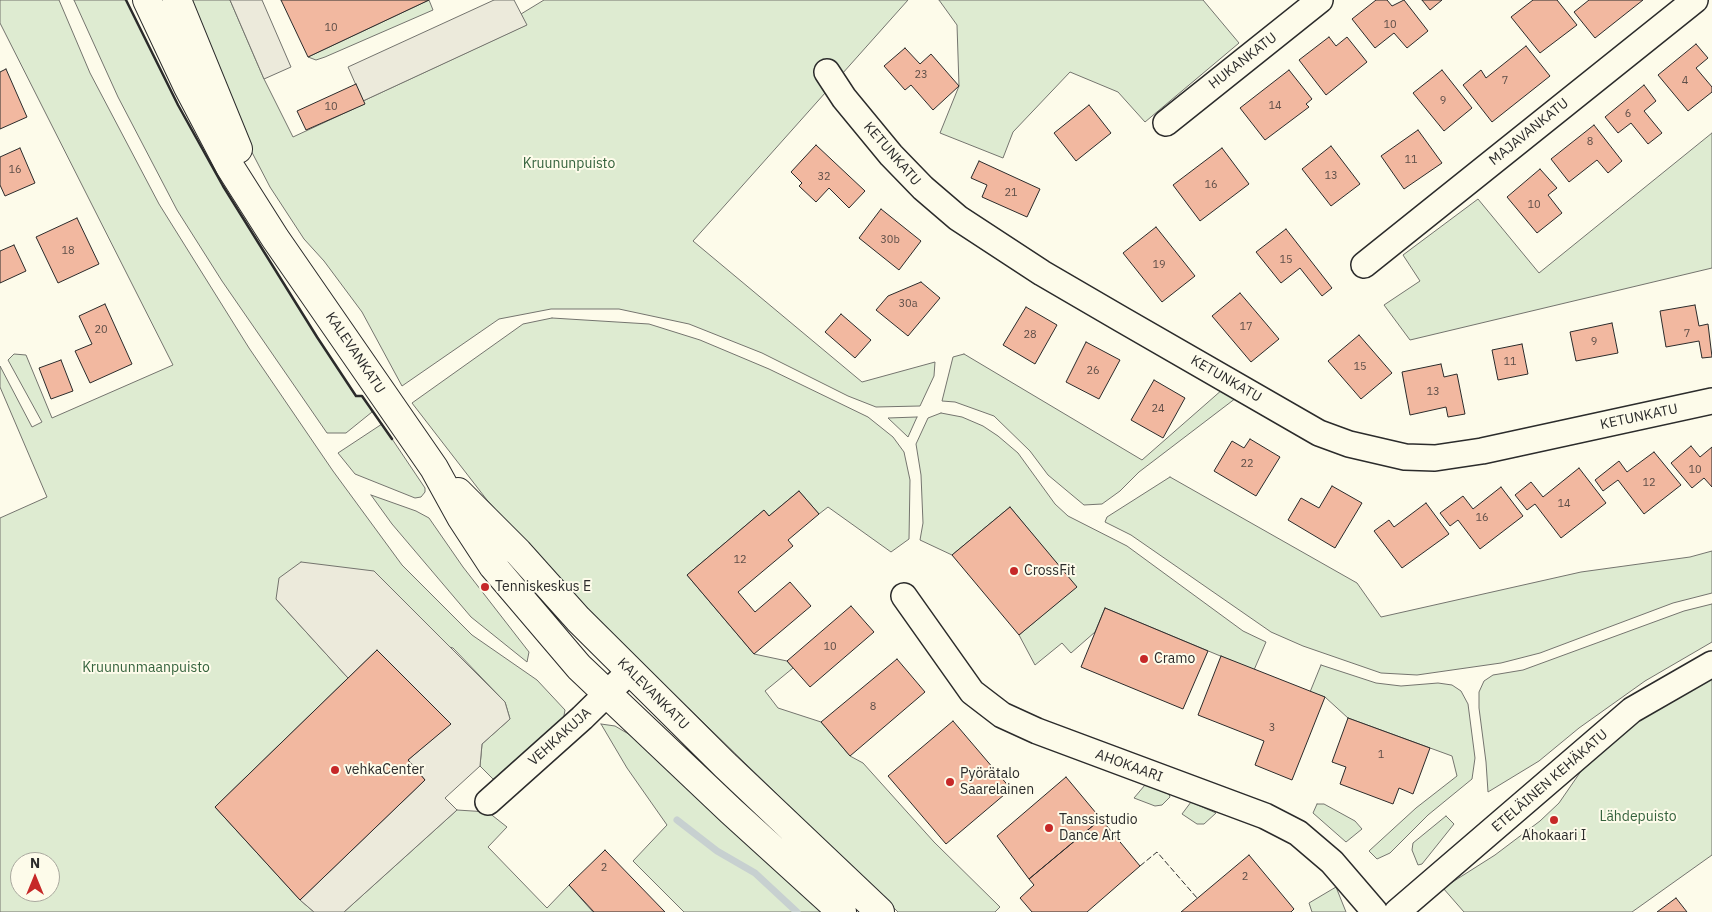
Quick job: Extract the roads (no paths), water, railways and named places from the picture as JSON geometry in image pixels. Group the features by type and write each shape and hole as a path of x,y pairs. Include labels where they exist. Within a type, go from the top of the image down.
{"main road":[{"name":"KALEVANKATU","path":"147,0 188,87 226,159 274,238 434,468 460,517 493,566 544,629 606,694 842,912"},
{"name":"KALEVANKATU","path":"177,0 274,238"},
{"name":"KALEVANKATU","path":"434,468 630,671 725,765 880,912"}],"street":[{"name":"HUKANKATU","path":"1166,122 1320,0"},
{"name":"MAJAVANKATU","path":"1364,265 1695,0"},
{"name":"KETUNKATU","path":"826,72 844,98 891,154 923,188 958,218 1000,246 1090,300 1319,432 1349,444 1405,458 1435,458 1482,451 1712,401"},
{"name":"AHOKAARI","path":"904,596 972,692 1002,715 1037,731 1265,816 1298,833 1332,862 1375,912"},
{"name":"ETELÄINEN KEHÄKATU","path":"1398,912 1632,710 1712,664"},
{"name":"VEHKAKUJA","path":"488,802 630,671"}],"waterway":[{"path":"677,820 717,851 755,873 797,912"}],"place":[{"name":"CrossFit","path":"1014,571"},
{"name":"Tenniskeskus E","path":"485,587"},
{"name":"Cramo","path":"1144,659"},
{"name":"vehkaCenter","path":"335,770"},
{"name":"Pyörätalo Saarelainen","path":"950,782"},
{"name":"Ahokaari I","path":"1554,820"},
{"name":"Tanssistudio Dance Art","path":"1049,828"}],"park label":[{"name":"Kruununpuisto","path":"569,164"},
{"name":"Kruununmaanpuisto","path":"146,668"},
{"name":"Lähdepuisto","path":"1638,817"}]}
